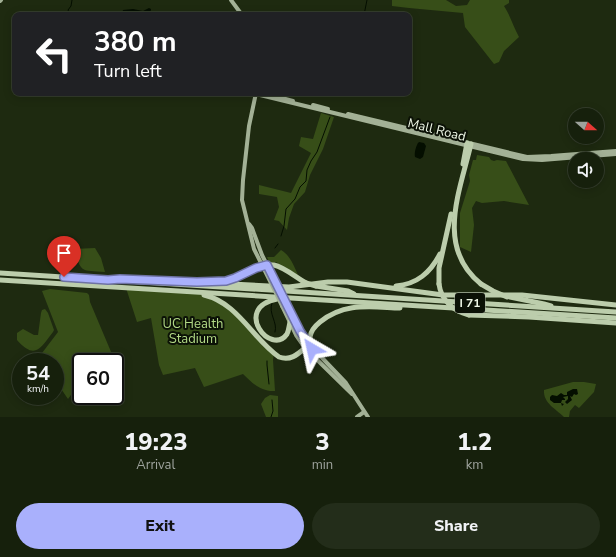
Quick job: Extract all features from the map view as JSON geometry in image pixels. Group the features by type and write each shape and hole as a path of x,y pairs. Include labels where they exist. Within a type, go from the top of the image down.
{"highway":[{"path":"469,145 439,271 439,284 443,297 449,305 457,311 469,315 529,317 616,323"},
{"path":"469,145 455,210 454,232 456,248 461,258 469,271 481,284 493,291 507,297 544,304 555,308"},
{"path":"108,280 120,279 197,282 282,287 332,282 396,286 416,281 429,272 444,246"},
{"path":"197,282 230,280 264,266 278,266 306,283 348,291 359,296"},
{"name":"I 71","path":"0,273 616,312"},
{"name":"I 71","path":"0,280 616,318"},
{"path":"365,284 443,295 522,296 616,305"},
{"path":"193,292 212,297 227,306 279,357 286,359 293,358 305,348 306,341"},
{"path":"283,297 268,301 261,306 256,316 257,325 262,333 267,337 278,339 286,335 290,322"},
{"path":"312,349 310,339 312,330 326,317 338,311 356,307 415,308 424,306"}],"main road":[{"path":"231,0 240,12"},
{"path":"256,96 249,126 242,187 242,200 249,224 252,228 271,283 284,306 312,349 342,378 368,417"},
{"name":"Mall Road","path":"269,96 523,159 536,160 616,154"},
{"name":"Mall Road","path":"469,145 520,156 535,157 616,151"},
{"path":"264,266 276,283 296,335 305,348 352,395"},
{"path":"357,417 364,412"}],"green space":[{"path":"392,0 446,0 456,6 467,5 470,0 509,0 509,3 504,6 519,37 504,51 499,62 494,64 465,27 463,13 392,6"},
{"path":"321,113 334,117 323,149 310,175 305,192 294,204 287,230 279,221 274,220 279,207 277,197 259,194 259,185 291,193 311,153 299,146 301,137 313,139"},
{"path":"477,155 489,157 494,161 506,161 529,205 504,201 482,203 476,201 472,208 474,225 471,252 460,247 460,213 470,181 469,175 473,160 476,160"},
{"path":"95,248 101,258 105,272 83,269 80,266 74,249"},
{"path":"281,250 289,258 298,275 276,262 269,262 267,257 274,257"},
{"name":"UC Health Stadium","path":"126,288 193,292 222,302 274,353 275,391 265,390 253,384 243,374 204,387 195,368 163,375 159,365 151,318 137,322"},
{"path":"50,289 87,293 112,353 72,353 72,393 68,399 64,393 64,353 42,353 58,332 42,291"},
{"path":"45,309 54,330 41,347 33,351 28,350 17,340 17,333 23,329 34,335 38,335 41,313 42,310"},
{"path":"573,382 596,384 594,392 579,408 575,405 570,411 569,417 564,417 548,402 544,395 544,390"},
{"path":"270,395 278,396 278,417 266,417 261,404 265,398"}],"shaded area":[{"path":"149,8 151,9 150,12 122,12 123,10 133,9 143,11"},
{"path":"419,142 424,143 426,146 423,157 420,159 415,157 416,147"},
{"path":"577,389 578,394 574,394 572,397 570,396 572,400 567,404 565,402 568,399 568,396 563,397 565,400 562,400 561,403 554,403 550,400 550,397 552,395 557,396 561,393 567,395 567,392"}],"waterway":[{"path":"69,12 68,10 71,6 72,0"},
{"path":"365,12 367,0"},
{"path":"281,236 286,209 295,199 300,187 306,181 307,170 317,152 330,117"},
{"path":"275,248 278,244"},
{"path":"272,303 271,311 276,328 275,332"},
{"path":"267,361 269,384"},
{"path":"271,417 273,411 272,400"}],"route":[{"path":"64,277 108,280 120,279 197,282 226,281 256,268 267,265 300,331 312,349"}]}
